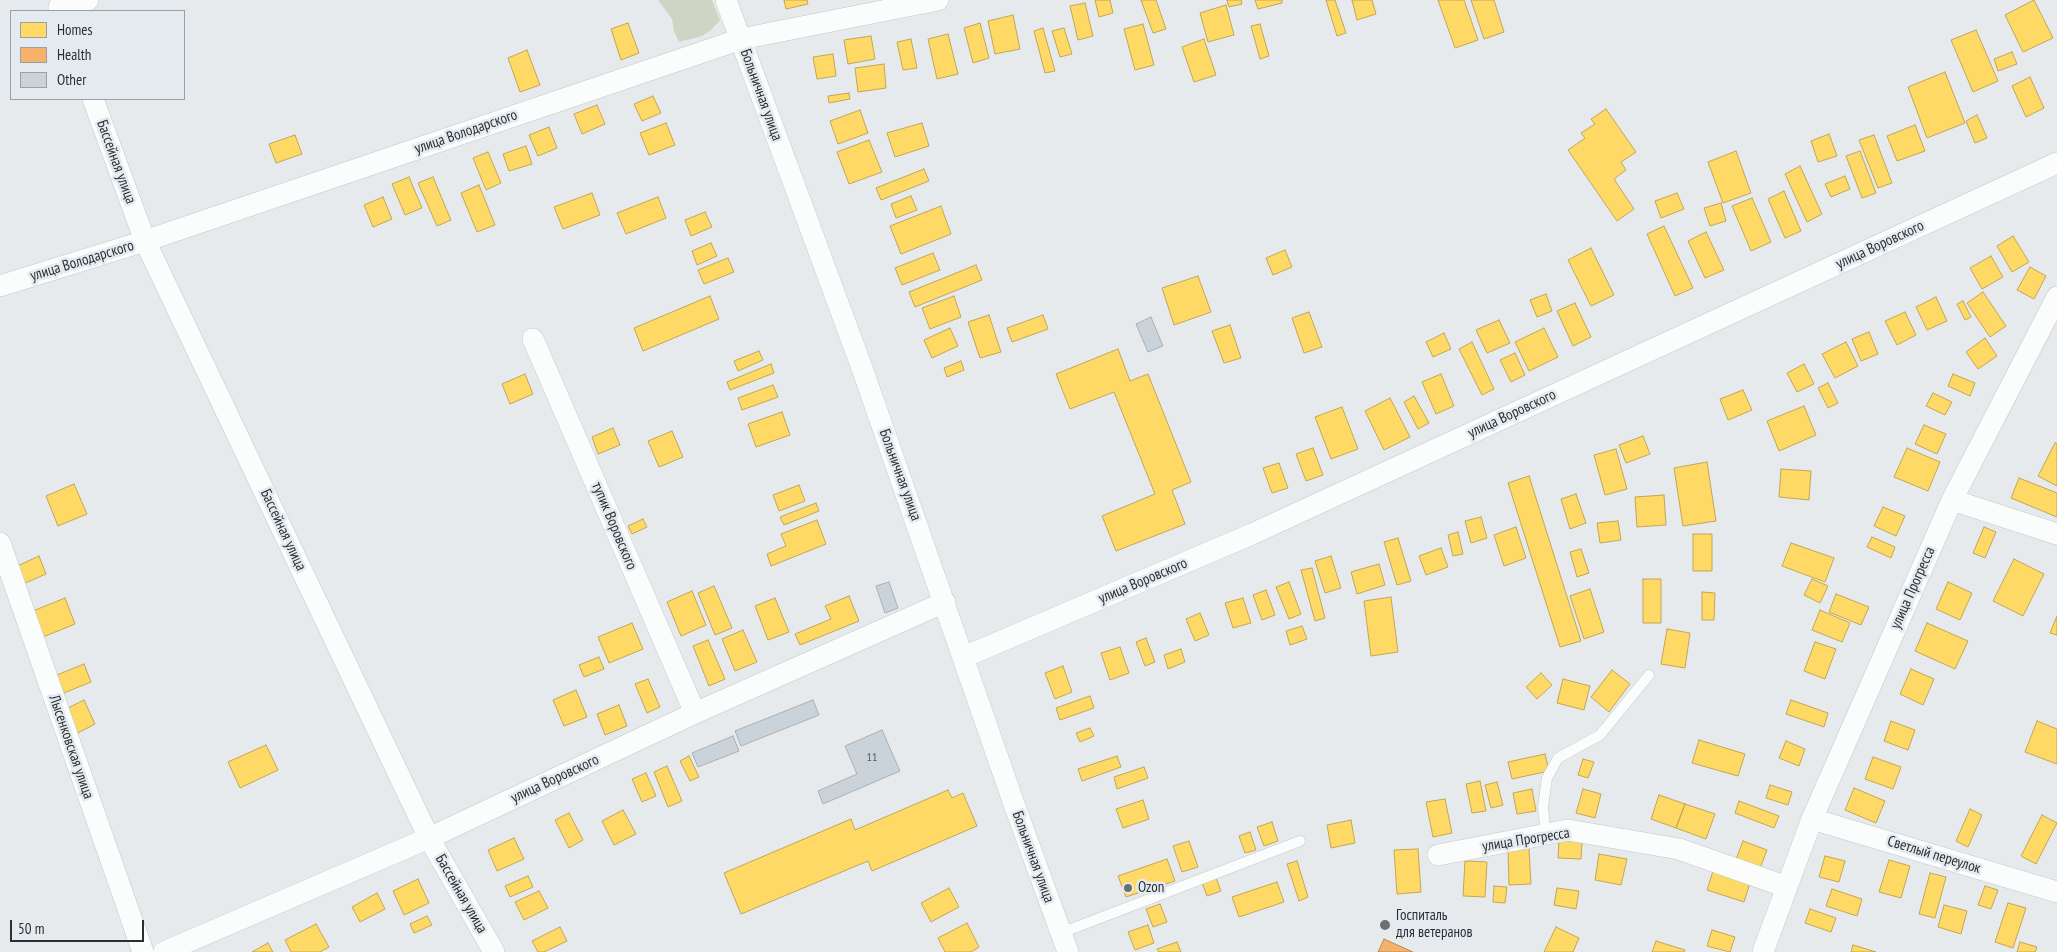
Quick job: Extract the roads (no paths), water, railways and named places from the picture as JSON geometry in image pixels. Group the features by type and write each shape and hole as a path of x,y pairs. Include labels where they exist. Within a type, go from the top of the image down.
{"street":[{"path":"59,6 88,0"},
{"name":"Больничная улица","path":"726,0 862,368 1014,804 1065,943"},
{"name":"улица Володарского","path":"0,286 145,241 741,39 938,0"},
{"name":"Бассейная улица","path":"93,100 145,241 429,838 494,952"},
{"name":"улица Воровского","path":"964,657 1252,534 2057,163"},
{"name":"улица Прогресса","path":"1763,952 1812,819 1952,500 2057,297"},
{"name":"тупик Воровского","path":"533,339 696,713"},
{"path":"1952,500 2057,534"},
{"name":"Лысенковская улица","path":"0,543 143,952"},
{"name":"улица Воровского","path":"164,952 429,838 696,713 945,602"},
{"name":"Светлый переулок","path":"1812,819 2057,892"},
{"name":"улица Прогресса","path":"1438,855 1568,830 1680,849 1787,886"}],"lane":[{"path":"1546,835 1544,806 1548,778 1558,758 1600,734 1649,674"},
{"path":"1065,943 1300,841"}],"place":[{"name":"Ozon","path":"1128,888"},
{"name":"Госпиталь для ветеранов","path":"1385,925"}]}
